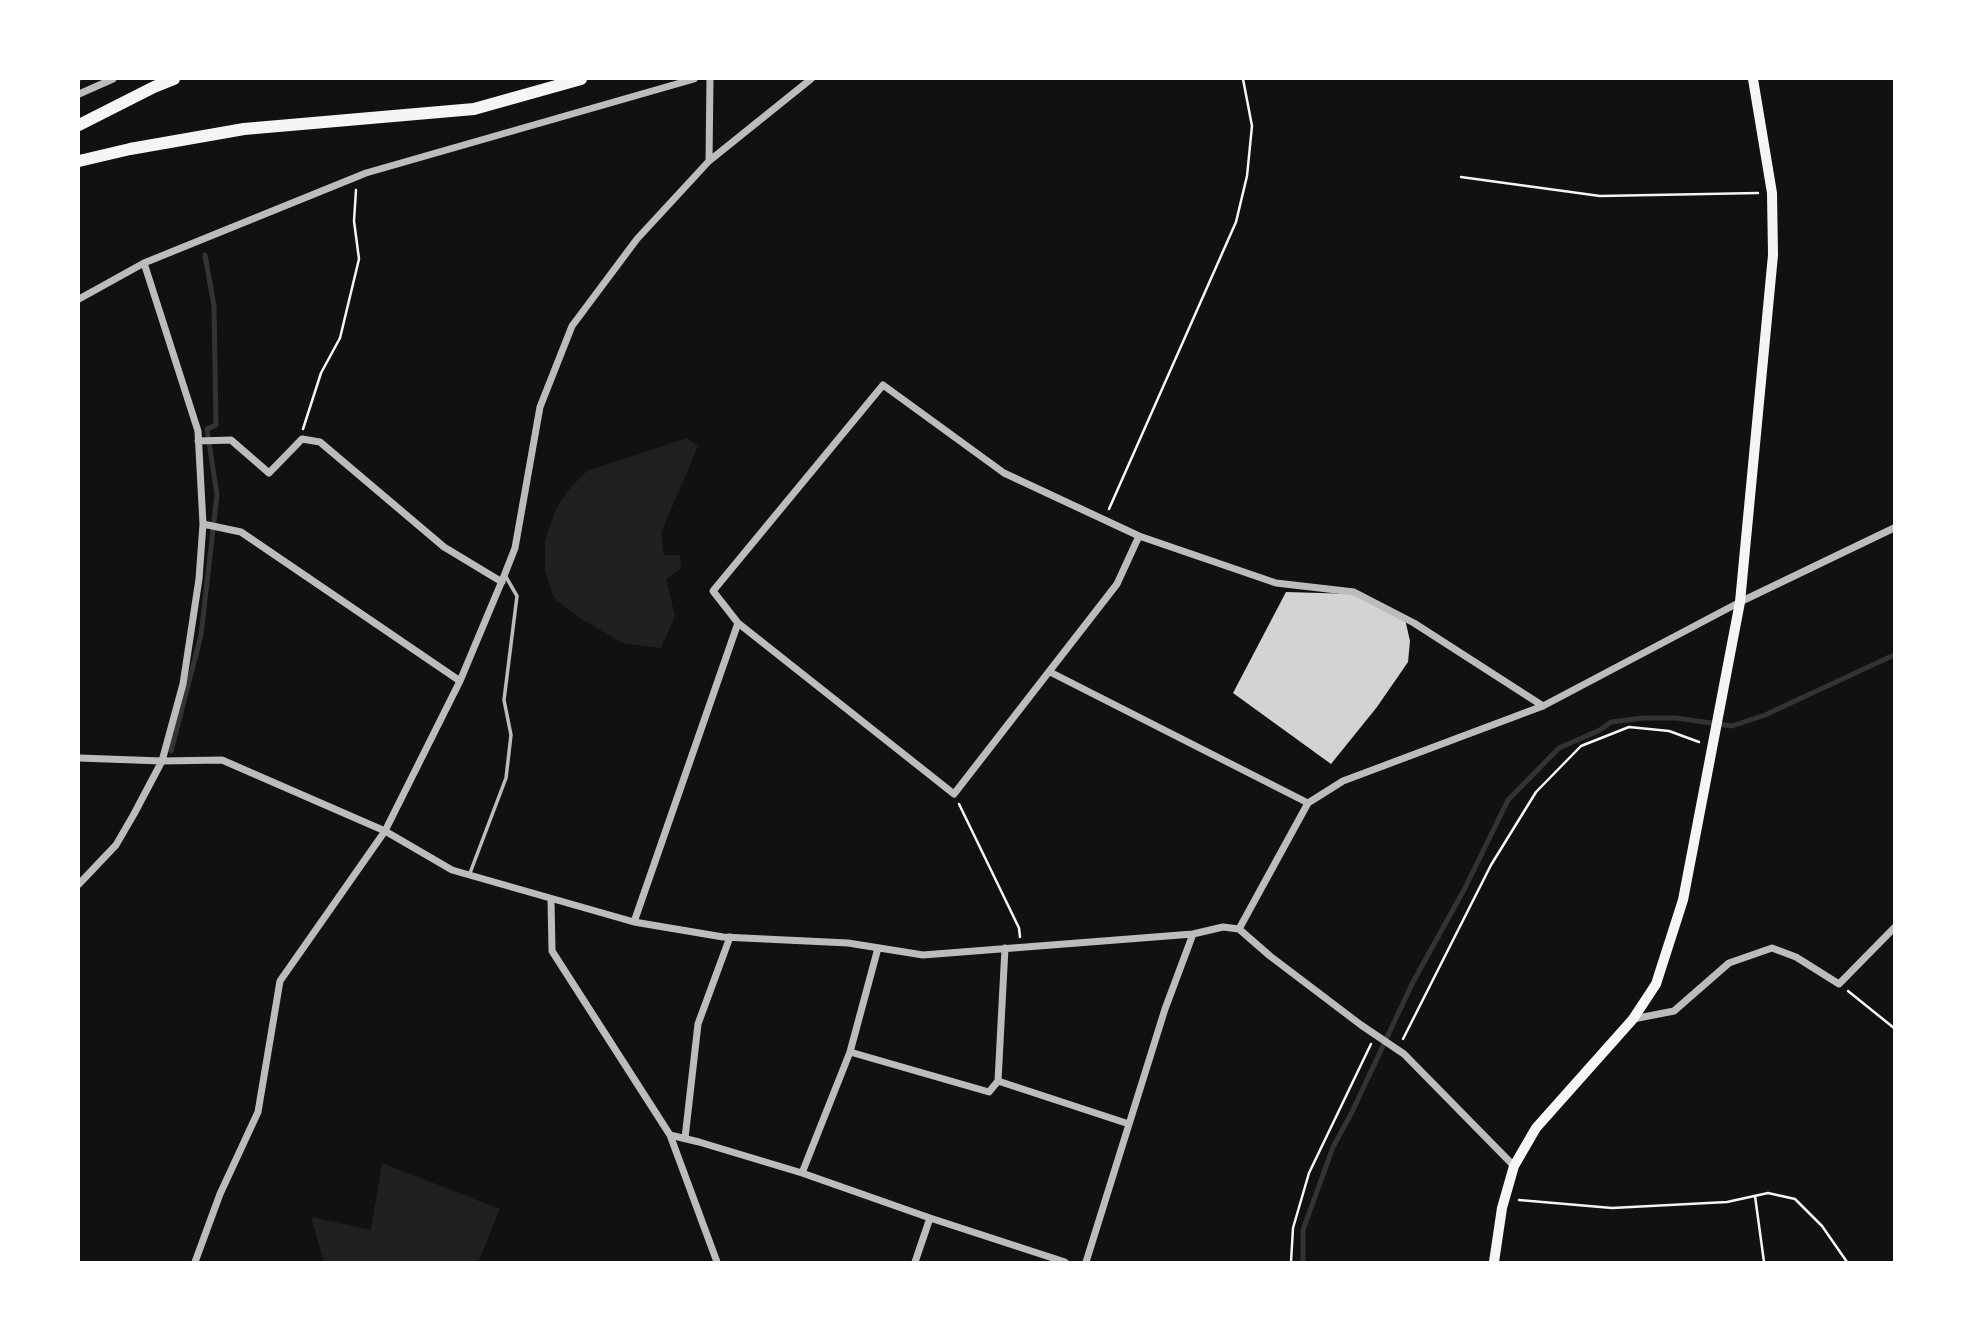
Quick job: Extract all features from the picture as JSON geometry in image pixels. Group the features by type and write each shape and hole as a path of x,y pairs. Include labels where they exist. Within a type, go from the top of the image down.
{"highway":[{"path":"79,125 174,79"},
{"path":"79,161 244,129 474,109 581,79"}],"main road":[{"path":"1494,1262 1505,1198 1514,1166 1536,1128 1633,1019 1656,984 1683,900 1741,602 1773,255 1772,193 1753,79"}],"street":[{"path":"79,94 113,79"},
{"path":"79,299 144,263 357,177 694,79"},
{"path":"709,79 709,161"},
{"path":"195,1262 220,1194 258,1112 280,981 385,831 460,681 503,579 515,548 540,407 572,326 637,239 709,161 811,79"},
{"path":"79,884 116,845 162,761 183,684 199,579 204,524 198,431 144,263"},
{"path":"1139,536 1117,584 954,794 738,623 713,592 883,385 1004,472 1139,536 1276,583 1354,592 1414,623 1543,706"},
{"path":"198,440 231,440 269,473 302,439 320,442 444,547 503,579"},
{"path":"204,524 241,532 460,681"},
{"path":"1238,929 1308,803 1343,781 1543,706 1741,602 1894,528"},
{"path":"634,922 738,623"},
{"path":"1050,672 1308,803"},
{"path":"79,758 222,760 385,831 452,870 634,922 730,937 848,943 923,955 1193,934 1223,927 1238,929 1270,956 1396,1049 1514,1166"},
{"path":"551,900 552,951 670,1135 717,1262"},
{"path":"1633,1019 1674,1011 1729,963 1772,948 1796,957 1839,984 1894,928"},
{"path":"1086,1262 1165,1010 1193,934"},
{"path":"685,1138 698,1024 730,937"},
{"path":"802,1173 850,1052 878,948"},
{"path":"850,1052 989,1092 998,1081 1005,948"},
{"path":"998,1081 1129,1124"},
{"path":"670,1135 802,1173 1065,1262"},
{"path":"915,1262 930,1218"}],"lane":[{"path":"469,875 506,778 511,735 504,700 517,596 503,579"}],"path":[{"path":"1104,519 1236,222 1247,176 1252,126 1243,79"},
{"path":"298,443 321,373 340,338 359,259 354,221 357,177"},
{"path":"1461,177 1600,196 1772,193"},
{"path":"1396,1049 1491,865 1536,792 1581,746 1629,727 1669,731 1714,741"},
{"path":"954,794 1018,928 1023,947"},
{"path":"1839,984 1894,1028"},
{"path":"1291,1262 1293,1228 1309,1172 1376,1035"},
{"path":"1505,1198 1612,1208 1727,1202 1768,1193 1795,1199 1822,1226 1847,1262"},
{"path":"1755,1196 1764,1262"}],"shaded area":[{"path":"687,438 698,446 661,533 664,555 680,555 681,568 666,579 675,616 661,648 623,643 583,620 554,598 545,571 545,540 556,509 570,488 587,471"},
{"path":"382,1163 500,1209 478,1262 324,1262 311,1217 371,1230"}],"building":[{"path":"1286,592 1354,594 1405,619 1410,641 1408,662 1377,707 1331,764 1233,693"}],"waterway":[{"path":"171,751 201,635 217,495 207,429 216,425 214,306 205,255"},
{"path":"1303,1262 1303,1230 1333,1147 1413,982 1465,888 1508,800 1559,748 1600,730 1611,722 1676,718 1732,726 1765,715 1894,655"}]}
